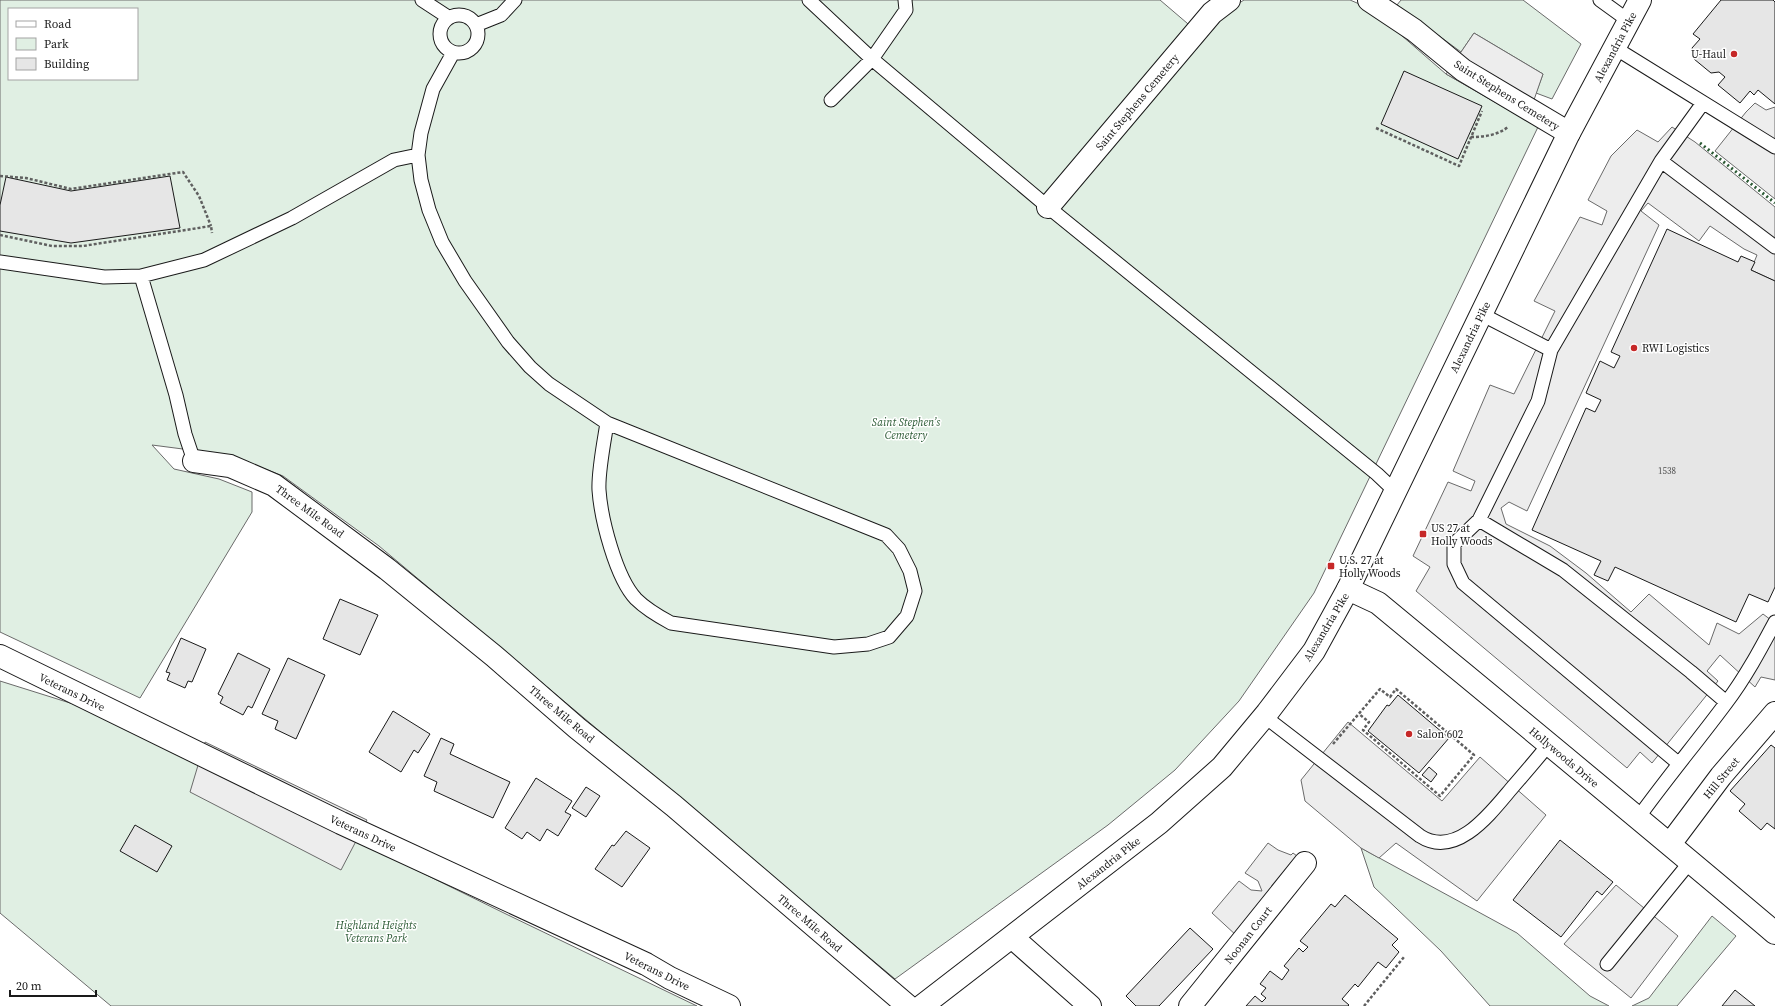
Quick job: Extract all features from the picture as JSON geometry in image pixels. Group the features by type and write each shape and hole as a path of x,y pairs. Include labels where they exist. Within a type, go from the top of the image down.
{"street":[{"name":"Saint Stephens Cemetery","path":"1048,207 1212,13 1229,0"},
{"name":"Saint Stephens Cemetery","path":"1370,0 1414,30 1463,70 1569,133"},
{"name":"Alexandria Pike","path":"922,1006 1013,938 1158,823 1222,767 1264,716 1314,651 1348,589 1396,492 1569,133 1640,0"},
{"name":"Three Mile Road","path":"194,461 230,466 274,485 394,574 494,656 577,728 674,806 908,1006"},
{"name":"Hollywoods Drive","path":"1348,589 1378,603 1670,844 1775,933"},
{"name":"Veterans Drive","path":"0,656 341,823 646,964 670,978 729,1006"},
{"name":"Hill Street","path":"1670,844 1721,776 1775,713"},
{"name":"Noonan Court","path":"1190,1006 1305,863"},
{"path":"1013,938 1090,1006"}],"lane":[{"path":"422,0 448,17"},
{"path":"476,25 501,15 516,0"},
{"path":"809,0 872,59 1048,207 1377,474 1396,492"},
{"path":"831,100 872,59 906,10 905,0"},
{"path":"1600,0 1628,21"},
{"path":"458,14 469,17 476,25 478,36 474,47 465,53 453,53 444,47 439,37 440,26 448,17 458,14"},
{"path":"1614,48 1775,147"},
{"path":"453,53 433,89 421,133 418,154 421,180 429,210 442,242 465,281 508,342 530,367 549,384 607,424 886,535 899,549 910,571 915,591 907,616 889,636 868,644 834,647 671,623 652,612 635,598 621,576 608,537 599,489 607,424"},
{"path":"1678,763 1463,583 1454,564 1454,544 1479,520 1538,401 1551,350 1661,161 1703,103"},
{"path":"0,262 104,277 141,276 204,260 292,218 394,160 418,154"},
{"path":"1661,161 1775,247"},
{"path":"141,276 176,395 185,434 194,461"},
{"path":"1481,314 1551,350"},
{"path":"1479,520 1563,570 1691,672 1726,702"},
{"path":"1638,818 1678,763 1726,702 1758,654 1775,622"},
{"path":"1264,716 1420,836 1429,842 1437,843 1468,833 1485,820 1549,744"},
{"path":"1607,964 1690,862"}],"path":[{"path":"1376,128 1459,166 1493,87"},
{"path":"1471,137 1484,137 1504,130 1520,119 1529,108"},
{"path":"0,176 26,178 71,189 183,172 199,196 211,226 216,255"},
{"path":"0,235 52,246 83,246 211,226"},
{"path":"1320,759 1380,689 1390,697 1396,690 1474,755 1440,796 1363,730 1369,722 1359,714"},
{"path":"1364,1006 1404,957"}],"green space":[{"name":"Saint Stephen’s Cemetery","path":"0,0 1160,0 1201,35 1220,15 1244,0 1350,0 1371,9 1446,74 1538,127 1314,593 1239,701 1175,770 1108,825 895,979 379,546 283,476 229,455 152,445 174,469 219,479 252,492 252,512 140,698 0,632"},
{"path":"1401,0 1523,0 1581,44 1552,99 1536,93 1543,74 1474,33 1461,52 1397,5"},
{"name":"Highland Heights Veterans Park","path":"0,681 86,708 697,1006 111,1006 0,913"},
{"path":"1361,848 1517,933 1590,996 1609,1006 1490,1006 1441,951 1374,887"},
{"path":"1712,916 1736,936 1677,1006 1632,1006 1649,998"}],"shaded area":[{"path":"1474,33 1543,74 1527,120 1446,74"},
{"path":"1755,103 1766,110 1775,107 1775,199 1715,151"},
{"path":"1672,127 1695,142 1775,207 1775,281 1751,270 1757,255 1744,249 1710,226 1699,241 1648,203 1641,211 1659,225 1527,511 1509,502 1501,508 1506,524 1550,546 1586,573 1631,612 1649,594 1709,645 1717,623 1739,634 1763,614 1775,623 1775,680 1761,677 1755,687 1720,655 1707,671 1718,681 1652,763 1640,752 1627,768 1416,591 1430,567 1413,556 1448,482 1471,491 1475,481 1453,471 1490,385 1514,394 1555,311 1534,301 1580,217 1602,225 1607,211 1588,200 1611,156 1637,130 1658,142"},
{"path":"1348,722 1442,801 1480,757 1546,815 1477,901 1396,843 1379,858 1361,848 1305,801 1301,780"},
{"path":"205,742 367,820 341,870 190,792"},
{"path":"1268,843 1278,850 1291,855 1293,853 1313,868 1250,948 1212,913 1239,881 1251,890 1262,891 1258,881 1245,873"},
{"path":"1616,885 1678,936 1631,998 1564,944"}],"building":[{"name":"U-Haul","path":"1721,0 1773,0 1775,2 1775,104 1758,90 1754,95 1750,91 1740,103 1718,85 1725,77 1719,72 1711,73 1694,59 1692,48 1700,39 1693,34"},
{"path":"1404,71 1482,106 1458,159 1381,124"},
{"path":"170,176 180,228 71,243 0,231 0,205 6,177 71,191"},
{"path":"1667,229 1738,262 1741,256 1755,262 1751,270 1775,281 1775,587 1768,602 1749,594 1736,622 1615,567 1608,581 1594,575 1601,561 1532,530 1586,408 1595,412 1601,400 1586,393 1600,361 1614,368 1620,356 1611,352"},
{"path":"340,599 378,615 360,655 323,639"},
{"path":"181,638 206,649 192,682 188,681 185,688 167,680 170,673 166,672"},
{"path":"238,653 270,669 252,708 248,706 243,715 220,703 223,697 218,694"},
{"path":"288,658 325,675 296,739 275,729 278,721 262,714"},
{"name":"Salon 602","path":"1398,695 1449,738 1419,773 1368,731 1387,705 1389,706"},
{"path":"393,711 430,734 418,753 414,750 401,772 369,752"},
{"path":"441,738 454,744 450,754 510,782 493,818 434,791 437,782 424,776"},
{"path":"1771,745 1775,748 1775,829 1767,823 1761,830 1739,811 1745,804 1730,791"},
{"path":"1429,767 1437,774 1431,782 1422,775"},
{"path":"536,778 572,801 565,812 571,815 558,836 547,829 540,841 527,832 522,839 505,828"},
{"path":"586,787 600,796 586,817 572,808"},
{"path":"135,825 172,846 157,872 120,851"},
{"path":"626,831 650,848 622,887 595,869 612,845 614,846"},
{"path":"1560,840 1613,882 1602,895 1597,891 1561,937 1513,900"},
{"path":"1345,895 1398,939 1392,945 1399,952 1386,968 1378,962 1358,987 1355,984 1342,999 1349,1005 1348,1006 1246,1006 1255,996 1262,1002 1266,998 1261,994 1266,988 1260,984 1270,971 1282,980 1289,970 1284,966 1299,948 1303,952 1308,947 1300,941 1331,904 1335,907"},
{"path":"1190,928 1213,949 1159,1006 1136,1006 1126,996"},
{"path":"1735,990 1755,1006 1722,1006"}],"hedge":[{"path":"1700,143 1775,203"}],"place":[{"name":"U-Haul","path":"1734,54"},
{"name":"RWI Logistics","path":"1634,348"},
{"name":"US 27 at Holly Woods","path":"1423,534"},
{"name":"U.S. 27 at Holly Woods","path":"1331,566"},
{"name":"Salon 602","path":"1409,734"}]}
